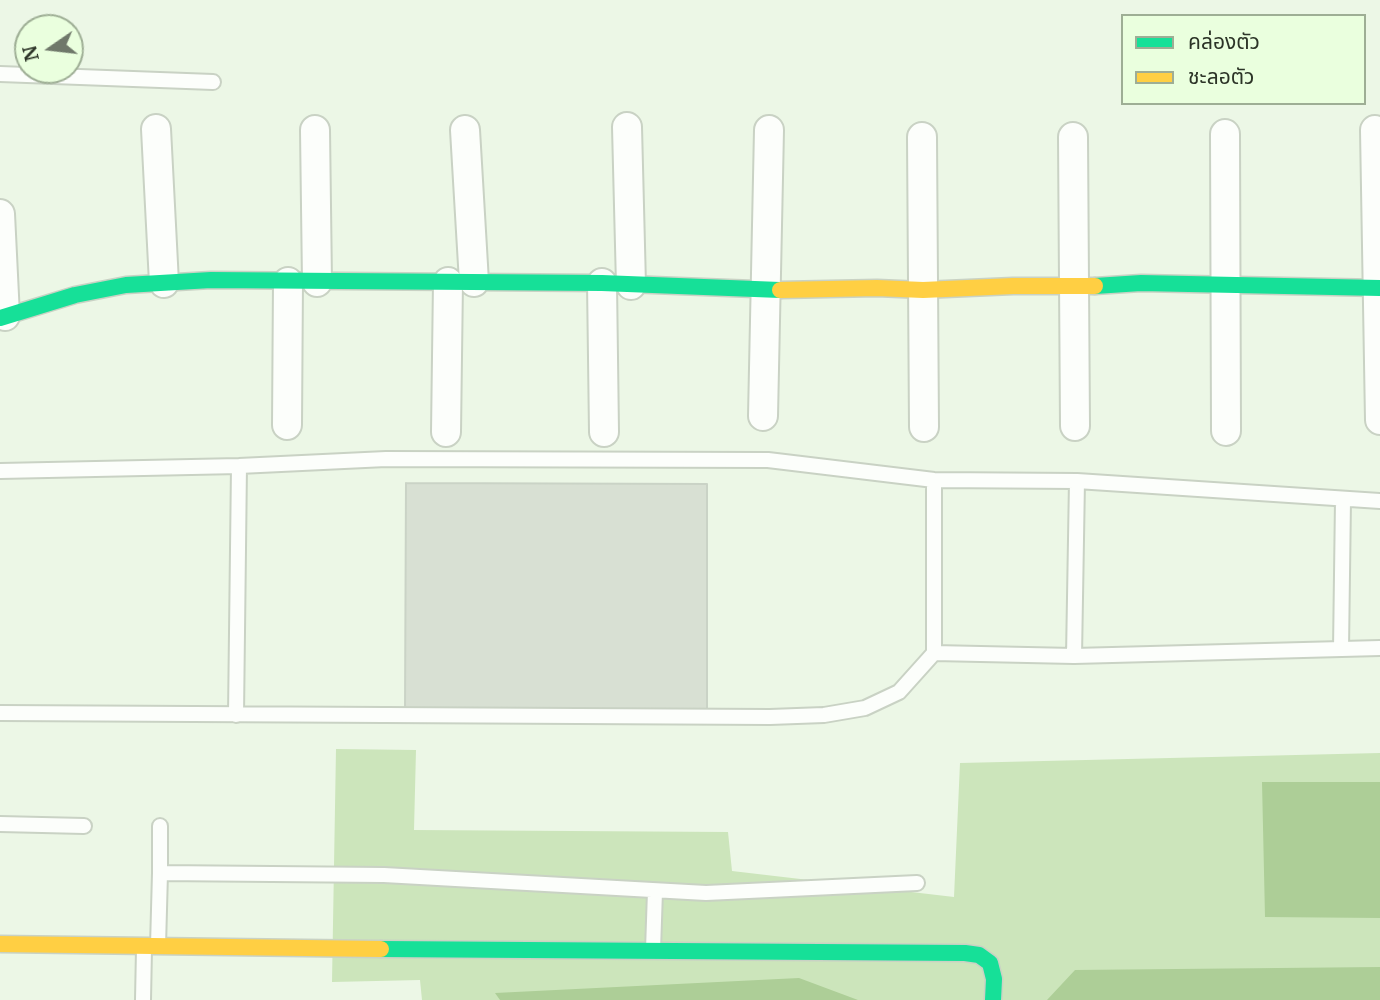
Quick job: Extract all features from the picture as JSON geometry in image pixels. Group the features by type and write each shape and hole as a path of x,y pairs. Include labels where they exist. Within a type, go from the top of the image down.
{"street":[{"path":"627,127 631,285"},
{"path":"156,129 164,283"},
{"path":"315,130 317,282"},
{"path":"446,432 461,282 465,130"},
{"path":"1375,130 1380,419"},
{"path":"763,416 769,131"},
{"path":"1225,134 1226,430"},
{"path":"922,137 924,427"},
{"path":"1073,137 1075,426"},
{"path":"0,214 3,317 75,295 126,285 211,279 288,282 602,283 767,290 923,290 1141,283 1379,288"},
{"path":"286,425 288,282"},
{"path":"602,283 604,432"},
{"path":"0,944 965,953 979,955 990,963 994,978 993,1000"}],"lane":[{"path":"0,75 214,82"},
{"path":"0,471 239,466 386,459 768,460 934,480 1077,481 1380,501"},
{"path":"236,715 239,466"},
{"path":"0,713 770,718 824,715 865,708 899,692 934,653 934,480"},
{"path":"1074,656 1077,481"},
{"path":"1341,649 1343,500"},
{"path":"934,653 1074,656 1380,648"},
{"path":"0,824 84,827"},
{"path":"143,1000 160,873 160,826"},
{"path":"160,873 384,875 655,891 756,892 917,883"},
{"path":"653,951 655,891"}],"shaded area":[{"path":"336,749 416,750 414,830 728,832 732,871 954,897 960,763 1380,753 1380,1000 422,1000 420,980 332,982"},
{"path":"1262,782 1380,782 1380,918 1265,917"},
{"path":"1380,967 1380,1000 1047,1000 1075,970"},
{"path":"799,978 858,1000 500,1000 495,993"}],"building":[{"path":"406,483 707,484 707,712 405,711"}],"traffic: fast":[{"path":"0,318 75,295 126,285 211,280 602,283 780,290"},
{"path":"1095,286 1141,283 1380,288"},
{"path":"381,949 965,953 979,955 990,963 994,979 993,1000"}],"traffic: slow":[{"path":"780,290 1095,286"},
{"path":"0,944 381,949"}]}
